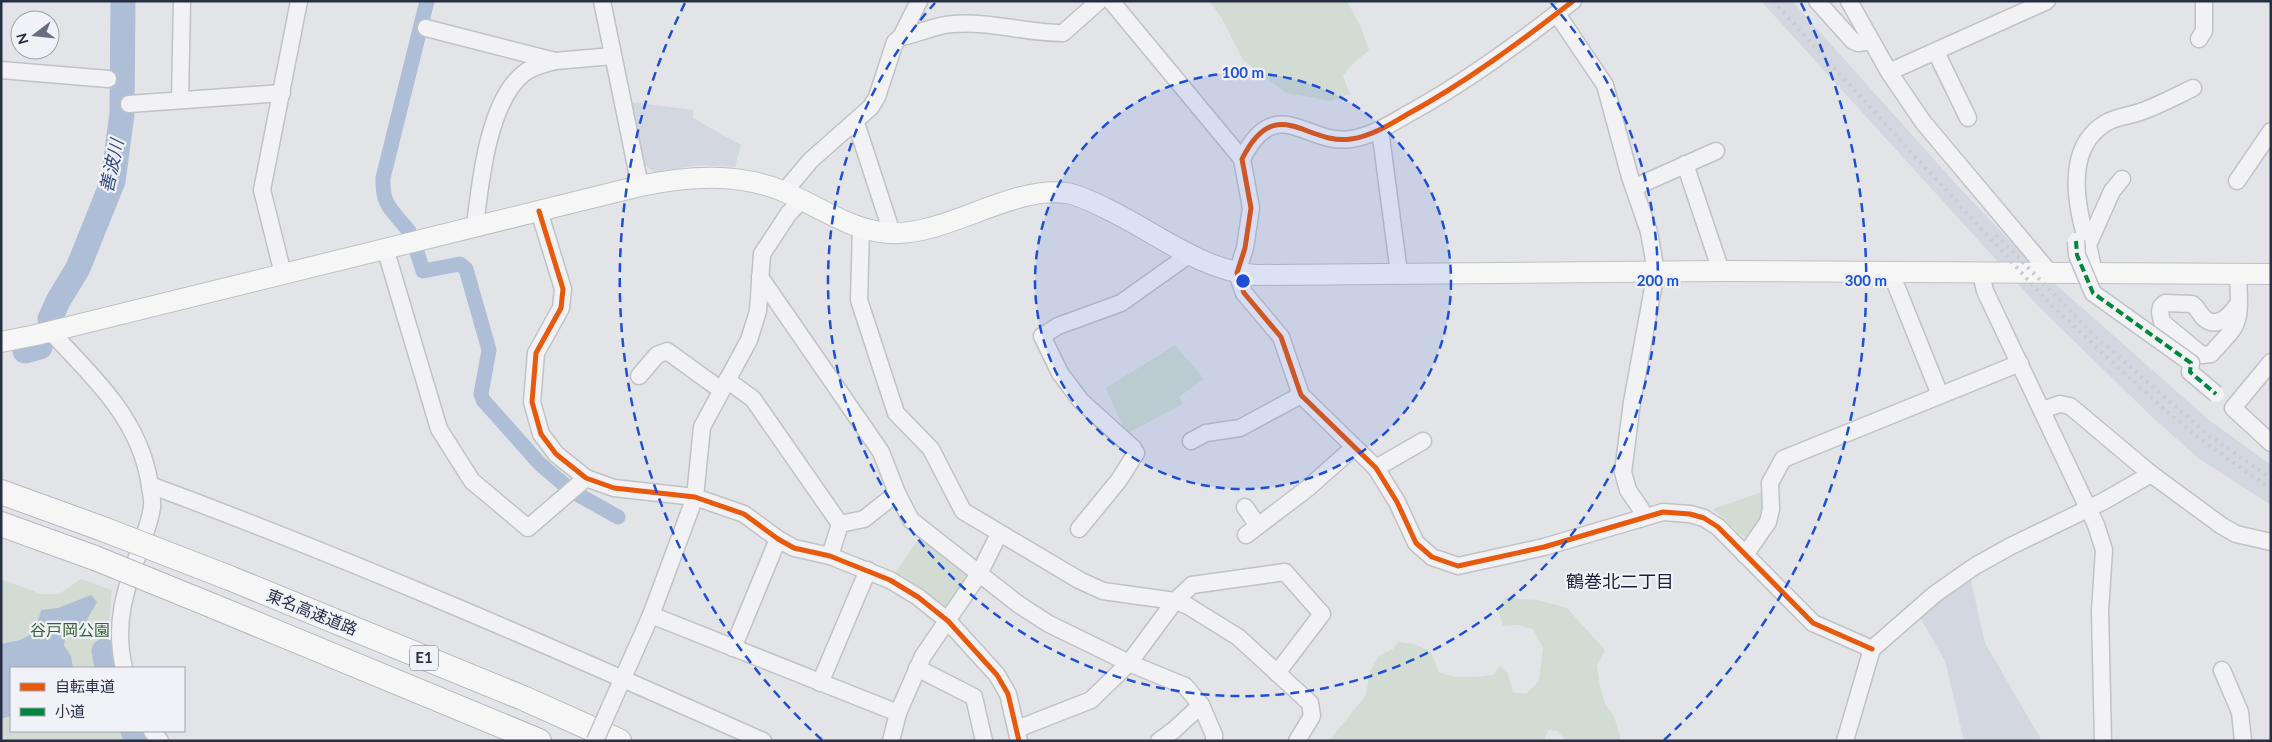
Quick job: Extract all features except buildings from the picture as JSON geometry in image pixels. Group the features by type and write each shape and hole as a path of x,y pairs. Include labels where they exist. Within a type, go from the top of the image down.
{"highway":[{"name":"東名高速道路","path":"1,492 227,577 523,698 620,741"},
{"name":"東名高速道路","path":"1,524 95,558 539,741"}],"main road":[{"path":"1,342 50,332 640,186 680,178 708,177 739,180 793,196 861,228 892,233 924,229 1012,200 1044,194 1066,193 1116,213 1190,254 1237,273 1721,271 1981,274 2094,272 2271,274"}],"street":[{"path":"180,100 182,1"},
{"path":"282,274 262,190 299,1"},
{"path":"602,1 640,186"},
{"path":"595,741 651,615 695,497 702,427 749,340 758,311 762,254 789,213 793,196 811,160 856,123 877,97 896,42 901,37 919,1"},
{"path":"901,37 915,35 936,25 956,24 1040,33 1063,33 1099,1"},
{"path":"1111,1 1242,159 1251,208 1245,248 1237,273 1244,293 1281,337 1301,395 1353,448 1376,468 1397,502 1416,543 1432,556 1458,566 1544,547 1663,512 1683,513 1704,518 1718,527 1813,623 1872,649"},
{"path":"1242,159 1257,135 1268,129 1283,125 1298,127 1332,138 1349,140 1380,129 1446,93 1573,1"},
{"path":"1817,1 1853,41 1858,43 1870,41"},
{"path":"1850,1 1870,41 1922,122 2050,273"},
{"path":"1889,72 2047,1"},
{"path":"2199,39 2204,31 2204,1"},
{"path":"1557,14 1604,85 1630,177 1649,232 1656,272 1632,402 1623,472 1628,490 1640,509 1640,519"},
{"path":"426,28 555,61"},
{"path":"1936,52 1968,118"},
{"path":"475,226 482,167 504,99 511,86 528,70 555,61 613,56"},
{"path":"1,70 108,79"},
{"path":"2094,272 2082,243 2077,203 2077,170 2081,152 2087,140 2106,122 2142,112 2193,88"},
{"path":"129,104 282,93"},
{"path":"856,123 892,233"},
{"path":"1380,129 1399,273"},
{"path":"2237,182 2271,131"},
{"path":"1635,187 1716,151"},
{"path":"1685,164 1721,271"},
{"path":"2122,179 2112,191 2077,255 2093,293 2108,299 2190,363 2185,371 2216,394"},
{"path":"539,210 563,289 561,308 536,352 532,402 541,434 556,454 586,478 621,490 695,497 744,514 778,540 794,548 830,556 890,580 918,597 948,621 997,676 1008,694 1018,735 1092,700 1129,664 1175,601 1192,585 1286,572 1322,614 1278,673"},
{"path":"861,228 859,300 896,413 931,449 962,511 1079,580 1103,591 1175,601 1238,637 1310,703 1312,716 1297,741"},
{"path":"386,248 439,429 472,481 528,528 586,478"},
{"path":"1079,529 1119,480 1136,453 1133,448 1081,401 1060,373 1042,336 1058,326 1121,303 1190,254"},
{"path":"1891,272 1940,394"},
{"path":"1981,274 1986,291 2089,509 2104,550 2100,610 2103,741"},
{"path":"2238,275 2238,304 2238,317 2234,326 2211,354 2202,355 2162,322 2160,312 2165,303 2192,304 2206,320 2212,322 2226,318 2238,304"},
{"path":"760,276 882,452 897,493 911,520 979,574 1050,624 1129,664 1185,686 1200,705 1214,735 1214,741"},
{"path":"2212,322 2223,340"},
{"path":"50,332 110,395 120,409 140,446 150,486 152,504 150,519 124,594 121,609 119,638 124,667"},
{"path":"639,376 657,355 667,351 753,400 840,524"},
{"path":"2271,362 2233,408 2271,443"},
{"path":"1745,554 1768,522 1771,509 1770,483 1783,459 2020,363"},
{"path":"1191,441 1206,433 1240,428 1301,395"},
{"path":"2042,410 2060,404 2070,406 2151,474 2236,534 2271,542"},
{"path":"1376,468 1423,440"},
{"path":"1245,507 1252,531 1353,448"},
{"path":"1845,741 1872,649 1935,594 1976,566 2011,546 2089,509 2151,474"},
{"path":"150,486 270,530 624,679 763,741"},
{"path":"840,524 864,518 897,493"},
{"path":"830,556 840,524"},
{"path":"891,741 898,713 923,656 979,574 999,534"},
{"path":"733,648 778,540"},
{"path":"820,683 868,570"},
{"path":"651,615 898,713"},
{"path":"917,668 974,698 984,741"},
{"path":"2222,670 2240,712 2243,741"},
{"path":"1159,741 1174,730 1200,705"}],"shaded area":[{"path":"1761,1 1792,1 1957,185 2028,260 2209,420 2271,465 2271,505 2198,458 2150,415 2039,307"},
{"path":"631,102 693,110 693,118 741,145 735,167 700,165 654,172 641,162"},
{"path":"1970,577 1985,643 2042,741 1964,741 1945,661 1920,617"}],"green space":[{"path":"1209,1 1347,1 1361,27 1369,50 1350,66 1343,76 1350,94 1331,101 1286,93 1243,60 1221,17"},
{"path":"1175,345 1204,379 1179,397 1183,404 1126,434 1106,388"},
{"path":"1762,492 1763,504 1759,524 1752,534 1747,537 1741,535 1713,509"},
{"path":"922,533 966,567 970,578 950,608 944,610 894,575"},
{"name":"谷戸岡公園","path":"1,579 41,594 59,594 81,579 112,590 108,638 112,667 10,667 10,732 140,732 146,741 1,741"},
{"path":"1505,598 1538,600 1567,608 1605,650 1597,665 1600,687 1605,703 1614,716 1621,741 1567,741 1557,731 1548,730 1544,741 1329,741 1366,695 1370,671 1379,656 1393,649 1398,642 1415,644 1431,652 1439,672 1446,675 1466,677 1493,675 1500,666 1508,674 1513,692 1526,694 1539,681 1543,648 1533,629 1519,625 1503,626 1498,609"}],"water":[{"path":"91,595 97,602 80,632 69,634 65,639 64,646 71,656 73,667 10,667 10,716 1,719 1,644 20,640 35,632 41,610 58,608"}],"waterway":[{"name":"善波川","path":"50,319 58,301 78,268 113,181 122,114 123,1"},
{"path":"409,231 386,202 383,178 427,1"},
{"path":"417,252 423,271 460,264 466,269 489,350 481,394 483,400 540,464 567,487"},
{"name":"善波川","path":"25,351 40,347"},
{"path":"577,494 618,517"},
{"name":"善波川","path":"104,651 107,667"},
{"name":"善波川","path":"134,732 139,741"}],"railway":[{"path":"1773,1 2051,305 2161,407 2207,444 2271,489"},
{"path":"1996,235 2095,336 2208,435 2271,478"}],"marked path":[{"path":"2076,241 2077,255 2093,293 2191,363 2190,372 2216,394"}],"cycle path":[{"path":"1573,1 1471,76 1428,103 1373,133 1358,138 1335,139 1320,136 1293,126 1280,125 1267,128 1255,139 1242,159 1251,208 1245,248 1237,273 1244,293 1281,337 1301,395 1376,468 1397,502 1416,543 1432,557 1458,566 1544,547 1663,512 1690,514 1704,518 1718,527 1813,623 1872,649"},
{"path":"539,211 563,289 561,308 536,353 532,402 541,434 556,454 586,478 614,488 695,497 744,514 778,539 794,548 830,556 890,580 918,597 948,621 997,675 1008,694 1019,741"}],"district":[{"name":"鶴巻北二丁目","path":"1620,582"}]}
